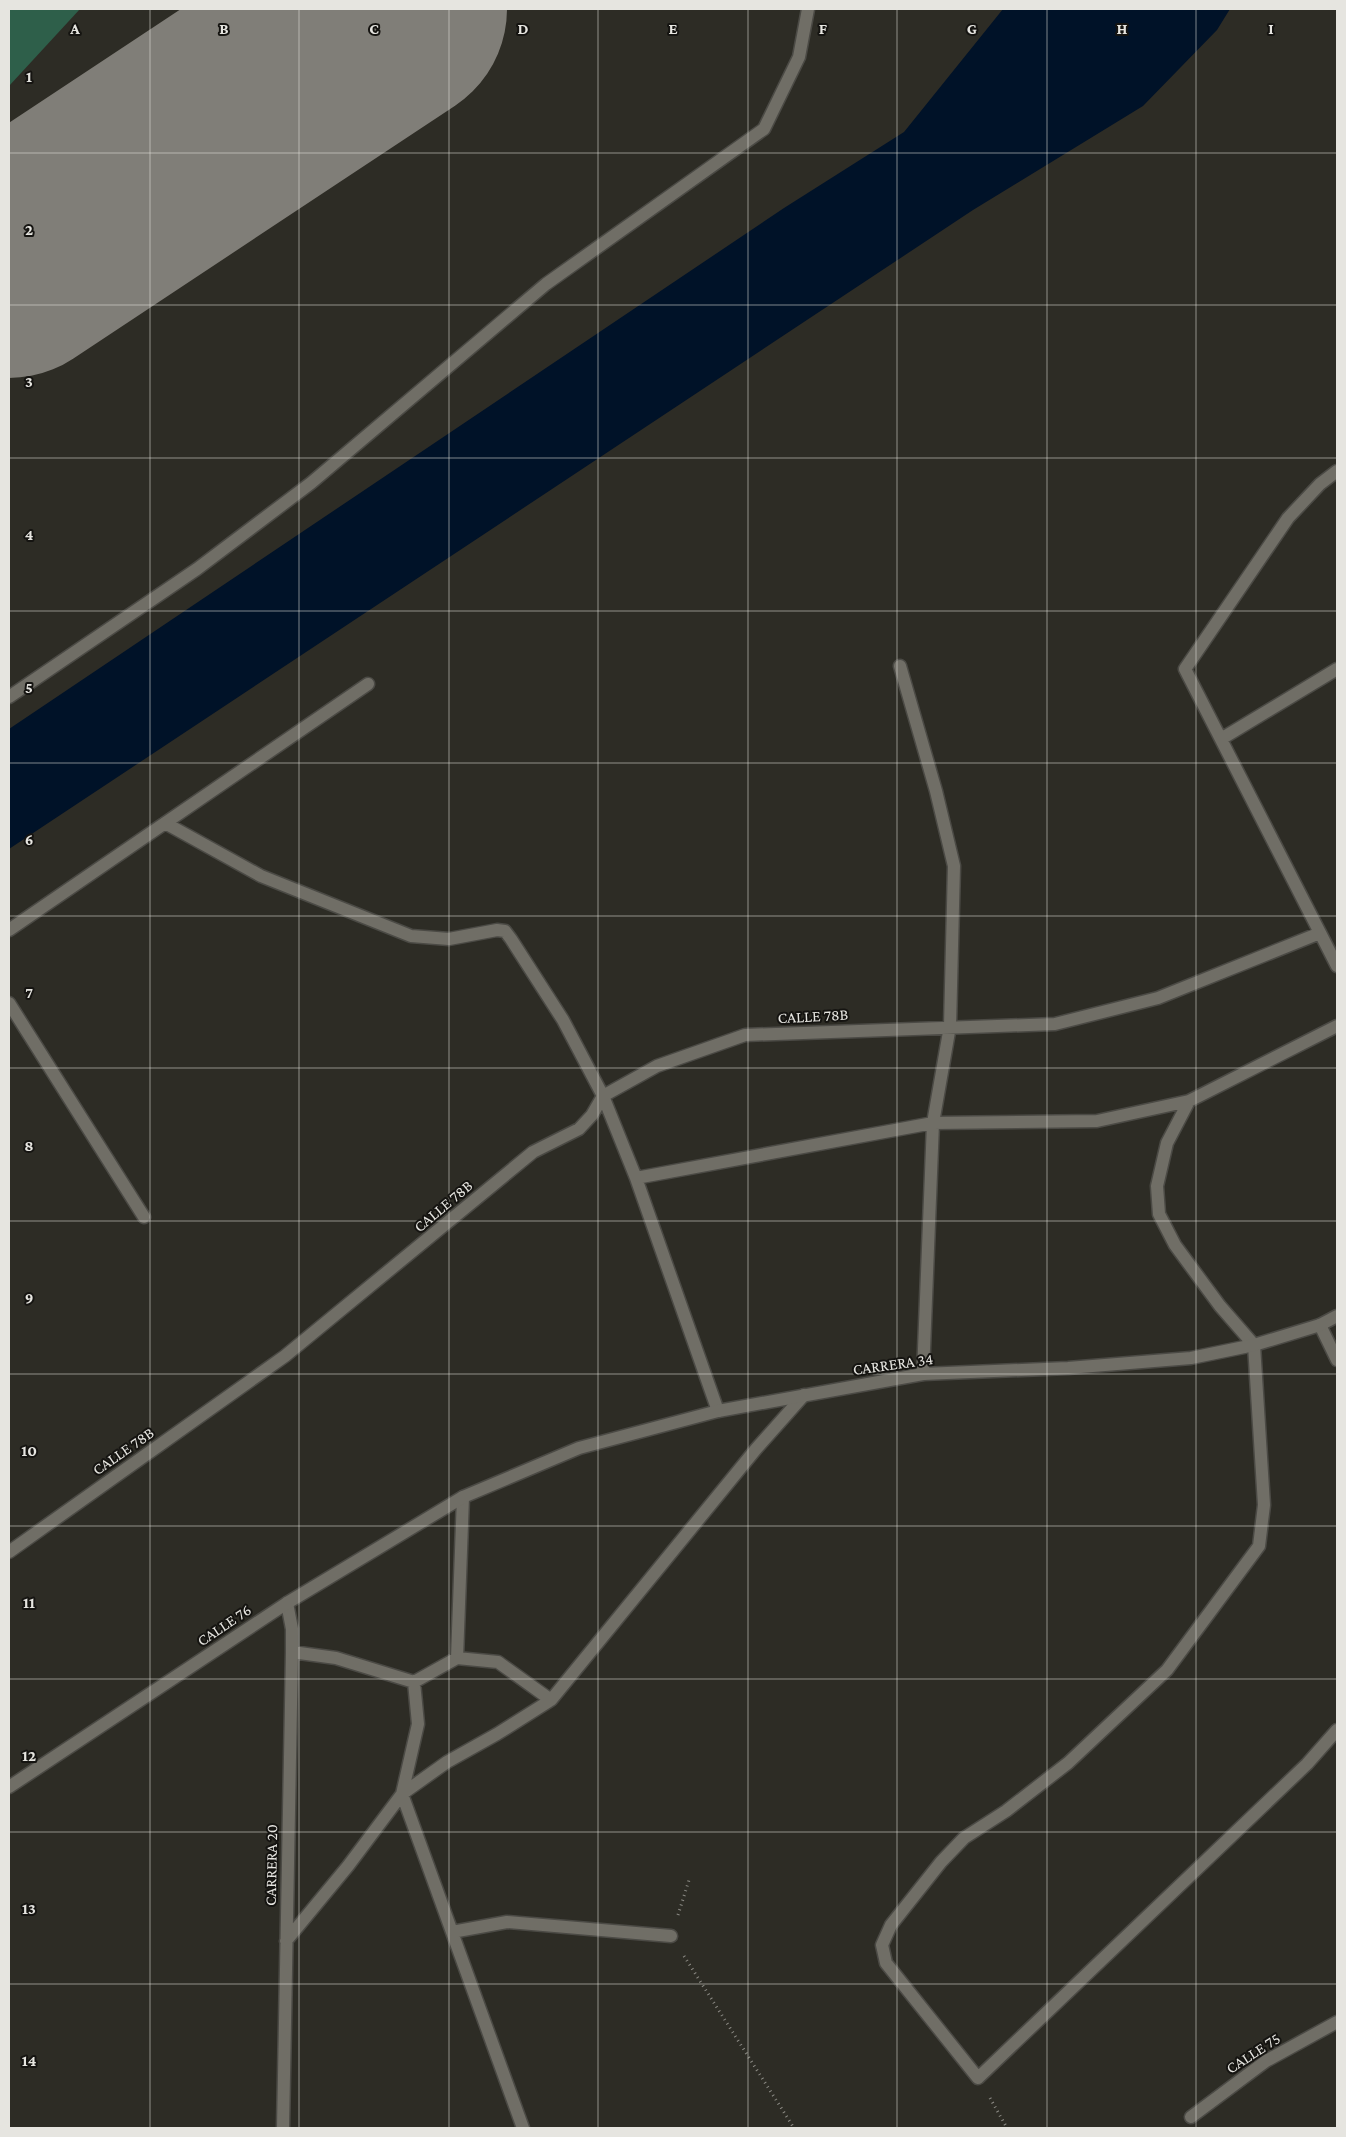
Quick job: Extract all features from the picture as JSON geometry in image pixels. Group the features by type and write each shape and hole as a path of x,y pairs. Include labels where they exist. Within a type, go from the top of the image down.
{"street":[{"path":"9,697 197,569 311,483 546,284 764,129 799,57 808,9"},
{"path":"1337,471 1320,484 1288,518 1185,668 1337,966"},
{"path":"900,666 936,791 954,866 950,1026 933,1123 923,1374"},
{"path":"1221,739 1337,669"},
{"path":"9,930 368,684"},
{"path":"165,823 261,876 411,936 449,939 497,930 504,931 563,1020 603,1096 636,1178 718,1411"},
{"name":"CALLE 78B","path":"9,1552 285,1356 533,1152 579,1129 592,1114 603,1096 657,1066 745,1035 950,1026 1055,1024 1158,998 1320,933"},
{"path":"9,1003 144,1217"},
{"path":"636,1178 933,1123 1097,1120 1189,1101 1337,1026"},
{"path":"1189,1101 1167,1143 1157,1186 1159,1214 1174,1245 1220,1306 1254,1345 1264,1505 1259,1546 1167,1670 1068,1763 1006,1810 964,1838 941,1862 891,1925 882,1945 886,1963 978,2078 1307,1764 1337,1730"},
{"name":"CARRERA 34","path":"463,1497 579,1448 718,1411 923,1374 1068,1368 1190,1358 1254,1345 1320,1325 1337,1316"},
{"path":"1320,1325 1337,1360"},
{"path":"286,1941 348,1866 402,1794 447,1762 497,1734 551,1700 756,1448 804,1395"},
{"path":"457,1658 463,1497"},
{"name":"CALLE 76","path":"9,1787 286,1603 463,1497"},
{"name":"CARRERA 20","path":"283,2128 292,1652 292,1629 286,1603"},
{"path":"292,1652 336,1658 414,1682 457,1658 498,1662 551,1700"},
{"path":"414,1682 418,1724 402,1794 523,2128"},
{"path":"452,1932 506,1922 671,1936"},
{"name":"CALLE 75","path":"1191,2117 1266,2061 1337,2022"}],"path":[{"path":"690,1877 671,1936 794,2128"},
{"path":"978,2078 1007,2128"}],"green space":[{"path":"9,9 80,9 9,86"}],"water":[{"path":"1003,9 1230,9 1217,30 1143,106 973,210 9,849 9,729 784,208 904,132"}],"runway":[{"path":"9,262 391,9"}]}
